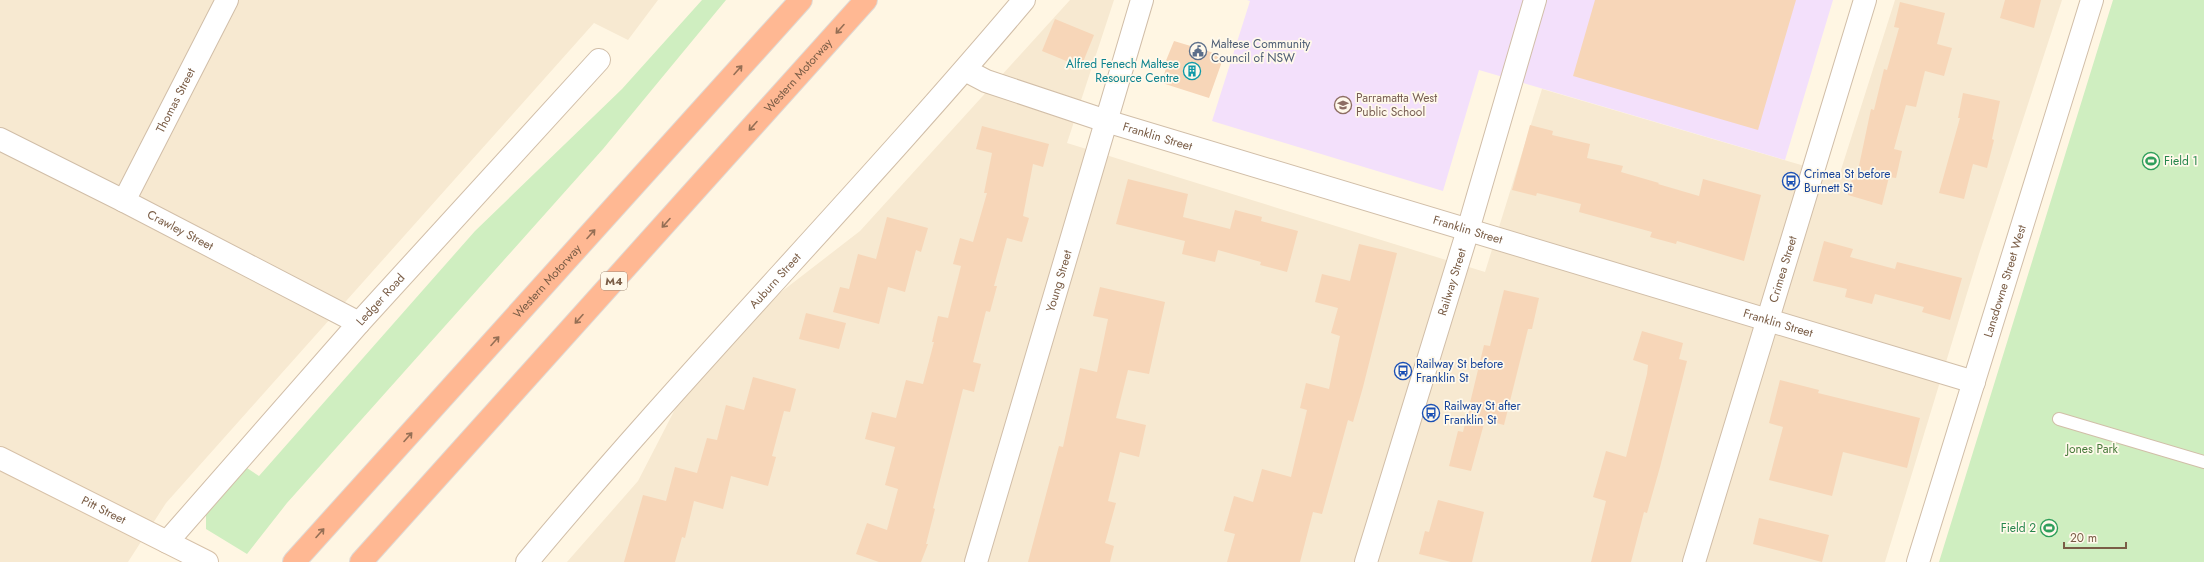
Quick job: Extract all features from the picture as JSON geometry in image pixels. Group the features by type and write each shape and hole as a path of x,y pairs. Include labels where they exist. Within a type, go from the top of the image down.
{"highway":[{"name":"Western Motorway","path":"294,562 801,0"},
{"name":"Western Motorway","path":"361,562 866,0"}],"street":[{"name":"Thomas Street","path":"124,201 227,0"},
{"name":"Auburn Street","path":"527,562 656,413 964,70 1024,0"},
{"name":"Young Street","path":"976,562 1142,0"},
{"name":"Railway Street","path":"1366,562 1468,230 1536,0"},
{"name":"Crimea Street","path":"1694,562 1766,320 1865,0"},
{"name":"Lansdowne Street West","path":"1918,562 2092,0"},
{"name":"Ledger Road","path":"166,542 359,323 599,60"},
{"name":"Franklin Street","path":"964,70 990,82 1106,121 1974,382"},
{"name":"Crawley Street","path":"0,139 124,201 359,323"},
{"name":"Pitt Street","path":"0,458 207,562"}],"lane":[{"path":"2059,419 2204,462"}],"shaded area":[{"path":"0,0 658,0 628,40 594,23 166,503 128,562 0,562"},
{"path":"1070,0 1114,0 1067,143 1485,272 1542,89 1839,176 1895,0 2062,0 1979,254 1885,562 567,562 638,481 705,351 860,231"},
{"name":"Parramatta West Public School","path":"1247,0 1833,0 1785,160 1479,70 1443,191 1212,121 1250,1"}],"green space":[{"path":"702,0 726,0 603,149 287,503 247,554 206,529 206,515 247,468 259,476 475,231 622,89"},
{"name":"Jones Park","path":"2113,0 2204,0 2204,562 1939,562"}],"building":[{"path":"1595,0 1796,0 1758,130 1573,76"},
{"path":"2005,0 2041,0 2034,28 2000,18"},
{"path":"1900,2 1945,13 1937,44 1952,48 1944,76 1925,71 1916,107 1906,105 1894,149 1902,151 1896,178 1889,177 1882,205 1848,195 1852,179 1856,180 1871,109 1874,110 1884,69 1887,70 1899,28 1894,27"},
{"path":"1055,19 1094,35 1081,67 1042,51"},
{"name":"Alfred Fenech Maltese Resource Centre","path":"1174,41 1224,56 1209,98 1162,83 1167,64 1165,63"},
{"path":"1963,93 2000,101 1992,139 1994,140 1987,168 1973,164 1964,199 1939,193 1960,118 1958,118"},
{"path":"1530,125 1553,131 1552,135 1590,144 1587,158 1623,166 1621,172 1659,183 1658,184 1699,196 1703,179 1761,195 1744,261 1677,241 1676,244 1650,237 1652,232 1579,212 1581,204 1537,193 1536,196 1512,190"},
{"path":"982,126 1049,144 1043,167 1033,164 1023,216 1029,218 1022,242 1007,238 994,286 997,286 990,312 986,311 973,362 981,364 974,392 963,389 933,508 935,509 926,544 928,544 921,562 879,562 856,554 867,523 887,530 898,489 885,485 895,447 865,439 872,412 896,418 906,380 923,384 934,342 932,342 938,316 948,318 961,266 953,264 960,238 973,242 987,193 984,193 992,153 976,149"},
{"path":"1128,179 1188,194 1183,217 1230,229 1235,210 1262,217 1261,221 1298,231 1287,272 1260,265 1261,262 1218,250 1215,262 1182,254 1185,241 1116,224"},
{"path":"887,217 928,228 921,252 916,250 905,292 888,287 879,324 833,312 840,287 849,289 858,254 876,259"},
{"path":"1824,241 1853,249 1850,257 1895,269 1897,262 1962,278 1950,320 1922,312 1924,307 1875,294 1872,304 1845,297 1847,289 1813,281"},
{"path":"1359,244 1397,253 1353,422 1348,420 1322,514 1313,512 1300,562 1227,562 1235,534 1224,531 1234,496 1253,502 1262,469 1291,477 1307,410 1300,408 1306,383 1329,389 1340,336 1331,333 1338,308 1315,302 1322,274 1350,281"},
{"path":"1100,287 1165,302 1149,374 1128,370 1116,418 1146,425 1139,457 1120,452 1108,501 1116,503 1105,543 1114,546 1110,562 1028,562 1059,446 1063,447 1080,368 1097,372 1108,319 1093,316"},
{"path":"1504,290 1539,298 1532,329 1528,329 1504,425 1485,420 1471,471 1449,466 1458,431 1463,432 1484,345 1490,346"},
{"path":"806,313 846,323 839,349 799,339"},
{"path":"1642,331 1683,343 1679,359 1687,361 1660,467 1647,513 1644,512 1631,562 1591,562 1606,501 1593,497 1606,451 1626,457 1647,374 1648,365 1633,360"},
{"path":"753,377 796,389 790,412 784,411 772,456 776,457 768,486 731,476 723,509 694,501 685,538 682,537 675,562 624,562 643,495 666,501 675,467 697,473 707,438 717,440 726,405 744,410"},
{"path":"1780,380 1819,390 1818,393 1920,418 1907,468 1843,452 1832,496 1769,480 1783,427 1769,423"},
{"path":"1438,500 1484,512 1472,562 1451,562 1419,554 1425,531 1429,532"},
{"path":"1759,518 1829,535 1822,562 1753,544"}],"place":[{"name":"Maltese Community Council of NSW","path":"1198,51"},
{"name":"Alfred Fenech Maltese Resource Centre","path":"1192,71"},
{"name":"Parramatta West Public School","path":"1343,105"},
{"name":"Field 1","path":"2151,161"},
{"name":"Crimea St before Burnett St","path":"1791,181"},
{"name":"Railway St before Franklin St","path":"1403,371"},
{"name":"Railway St after Franklin St","path":"1431,413"},
{"name":"Field 2","path":"2049,528"}]}
